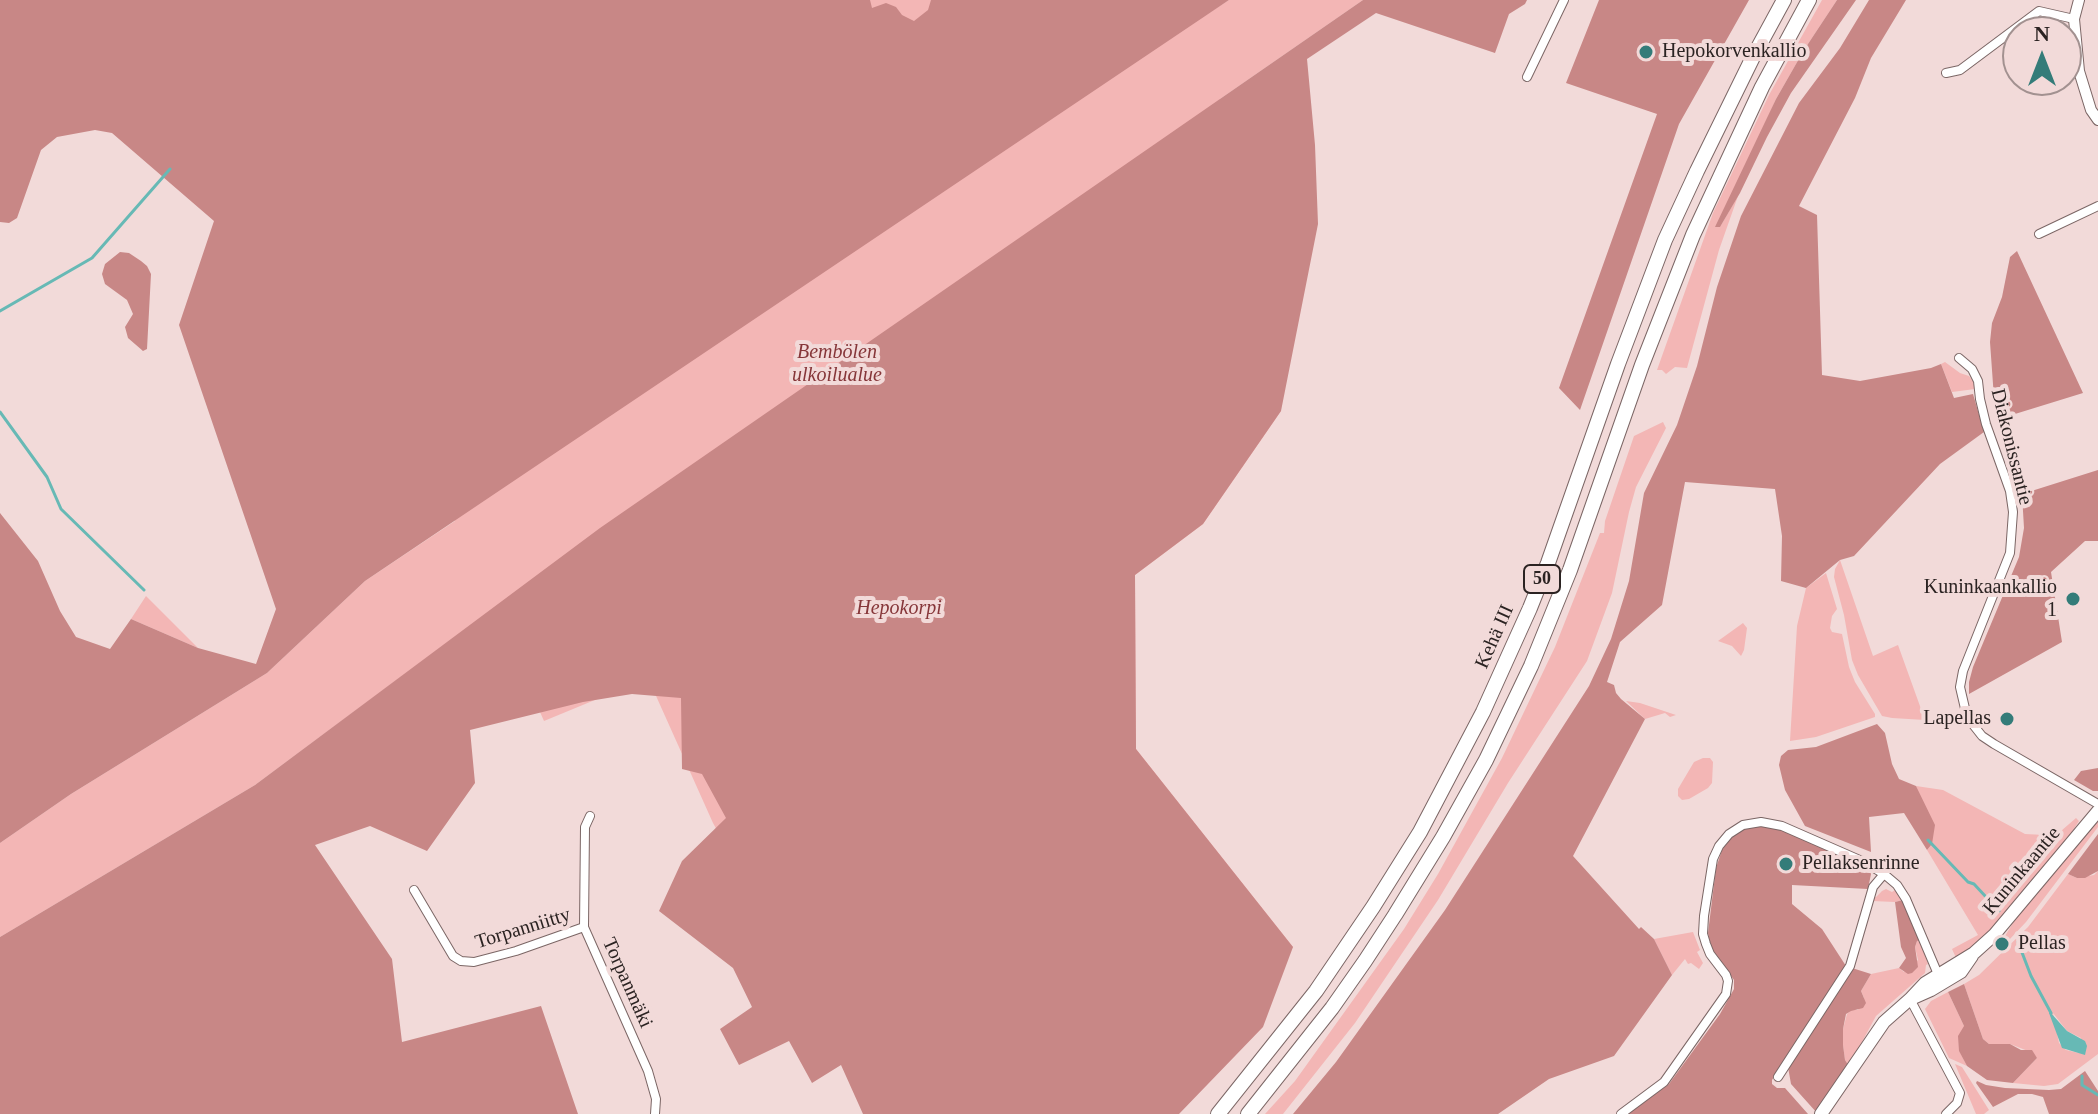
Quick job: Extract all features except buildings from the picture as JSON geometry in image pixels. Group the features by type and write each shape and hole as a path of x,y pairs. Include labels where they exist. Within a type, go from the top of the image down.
{"highway":[{"name":"Kehä III","path":"1218,1114 1316,991 1373,907 1420,832 1483,712 1544,574 1665,240 1739,85 1784,0"},
{"name":"50","path":"1248,1114 1365,961 1443,837 1486,760 1531,666 1570,570 1642,365 1693,235 1762,87 1809,0"}],"main road":[{"name":"Kuninkaantie","path":"1821,1114 1884,1022 1910,999 1940,979 1961,972 1974,953 1994,935 2098,811"}],"street":[{"path":"1527,77 1564,0"},
{"path":"2032,16 2039,11 2061,16"},
{"path":"1946,73 1960,70 2002,39"},
{"path":"2082,81 2091,110 2098,120"},
{"path":"2039,234 2098,206"},
{"name":"Diakonissantie","path":"1959,358 1972,369 1978,381 1986,424 2010,491 2013,512 2010,553 1963,671 1960,687 1967,717 1982,736 1994,744 2098,804"},
{"name":"Torpanmäki","path":"590,816 585,827 584,927 648,1071 656,1099 655,1114"},
{"path":"1621,1114 1664,1082 1726,994 1726,975 1710,954 1703,934 1713,859 1729,834 1743,825 1772,823 1851,856 1884,874 1897,885 1906,899 1940,979"},
{"path":"1778,1077 1850,966 1873,887 1884,874"},
{"name":"Torpanniitty","path":"414,890 453,956 461,961 474,962 502,955 584,927"},
{"path":"1910,999 1960,1093 1957,1103 1946,1114"}],"green space":[{"path":"0,0 870,0 872,8 886,3 914,21 928,10 931,0 1229,0 365,581 267,673 71,794 0,843 0,513 38,561 60,611 76,637 110,649 131,619 198,648 256,664 276,609 179,325 214,221 112,133 95,130 57,137 41,150 17,218 9,223 0,222"},
{"name":"Bembölen ulkoilualue","path":"222,0 1201,0 1204,16 1229,0 1363,0 1220,99 1281,411 1203,524 1135,575 1136,749 1293,947 1234,1038 727,848 648,678 544,721 494,608 255,785 0,937 0,843 71,794 267,673 365,581 455,521"},
{"name":"Hepokorpi","path":"1363,0 1527,0 1509,14 1495,53 1376,13 1307,59 1318,224 1281,411 1203,524 1135,575 1136,749 1293,947 1263,1027 1179,1114 863,1114 841,1065 812,1083 789,1041 739,1065 720,1029 752,1007 733,968 659,911 682,861 726,818 702,774 682,769 681,698 632,694 583,702 470,730 475,783 427,851 370,826 315,845 392,959 402,1042 541,1006 578,1114 0,1114 0,937 255,785 600,528"},
{"path":"1599,0 1749,0 1679,124 1580,410 1559,388 1657,114 1566,83"},
{"path":"1822,0 1837,0 1776,99 1720,227 1738,196 1719,250 1687,368 1675,367 1666,374 1657,370 1713,213 1769,95"},
{"path":"1837,0 1856,0 1791,93 1740,193 1720,227 1715,227 1776,99"},
{"path":"1869,0 1906,0 1871,58 1855,98 1799,206 1817,215 1822,375 1860,381 1941,364 1954,398 1973,394 1984,432 1940,464 1854,556 1840,560 1806,588 1781,581 1782,536 1775,489 1685,482 1662,605 1620,642 1607,682 1614,685 1621,699 1645,719 1573,856 1639,929 1641,927 1654,939 1672,975 1614,1056 1549,1079 1498,1114 1293,1114 1336,1062 1445,910 1589,686 1611,639 1629,581 1644,493 1677,425 1741,216 1799,103 1840,48"},
{"path":"2017,251 2083,393 2002,418 1994,398 1990,342 1992,323 2002,297 2010,257"},
{"path":"120,252 129,253 141,261 151,274 147,349 143,351 128,338 125,327 133,314 127,300 105,284 102,274 105,264"},
{"path":"1945,362 1969,376 1975,389 1952,392 1941,364"},
{"path":"1663,422 1666,428 1636,487 1612,593 1587,661 1508,783 1438,900 1355,1023 1283,1114 1265,1114 1295,1081 1404,929 1438,874 1502,758 1555,647 1600,533 1604,533 1605,521 1634,436"},
{"path":"2098,470 2098,541 2085,541 2051,572 2062,642 1969,694 1973,667 2019,557 2024,528 2022,494"},
{"path":"1840,560 1873,656 1898,645 1925,720 1882,716 1858,675 1834,577"},
{"path":"1826,573 1837,609 1830,628 1832,632 1842,634 1849,667 1875,717 1816,737 1790,741 1797,626 1806,588"},
{"path":"146,596 198,648 131,619"},
{"path":"1743,623 1747,628 1741,656 1732,646 1718,641"},
{"path":"1626,701 1676,715 1670,717 1665,713 1645,719"},
{"path":"1877,724 1885,733 1899,779 1916,786 1935,825 1932,844 1927,850 1904,813 1869,817 1871,852 1805,826 1785,790 1779,765 1781,756 1788,750 1816,747"},
{"path":"1710,758 1713,762 1712,783 1689,799 1682,800 1678,789 1694,762"},
{"path":"2098,768 2098,791 2074,780 2081,771"},
{"path":"1916,786 1943,790 2025,834 2045,835 2061,831 2076,818 2079,821 1990,932 1957,960 1952,949 1978,935 1927,850 1932,844"},
{"path":"2098,820 2098,827 2009,940 2005,936 2019,913"},
{"path":"1775,827 1865,865 1871,874 1868,889 1792,885 1792,904 1822,929 1846,966 1772,1080 1777,1088 1785,1088 1808,1114 1628,1114 1669,1084 1720,1014 1734,989 1734,980 1711,948 1708,933 1716,868 1722,850 1731,838 1743,829"},
{"path":"2098,834 2098,871 2085,878 2068,874"},
{"path":"2098,871 2098,1054 2058,1084 2013,1083 2037,1058 2010,1044 1989,1044 1983,1039 1964,984 1979,975 2028,927 2068,874 2077,878 2094,875","holes":["2053,1013 2067,1031 2081,1038 2079,1053 2066,1050 2059,1043"]},
{"path":"1886,889 1895,890 1903,900 1872,901"},
{"path":"1903,900 1920,940 1915,947 1918,967 1908,974 1899,968 1906,958 1901,947 1895,902"},
{"path":"1693,932 1703,963 1699,969 1685,959 1672,975 1654,939"},
{"path":"1920,940 1928,964 1925,973 1876,1016 1849,1066 1843,1045 1847,1014 1858,1010 1864,998 1861,991 1871,974 1899,968 1904,972 1918,960 1915,947"},
{"path":"1852,968 1871,974 1861,991 1866,1003 1863,1008 1846,1014 1843,1045 1849,1066 1817,1113 1791,1084 1788,1067"},
{"path":"1964,984 1983,1039 1989,1044 2010,1044 2021,1050 2032,1050 2037,1058 2013,1083 1987,1080 1967,1066 1959,1051 1958,1036 1964,1026 1948,992"},
{"path":"1948,992 1964,1026 1959,1050 1967,1066 1949,1058 1925,1009 1931,1001"},
{"path":"1955,1064 1962,1067 1989,1110 1984,1114 1976,1114"},
{"path":"2085,1071 2098,1091 2098,1114 2049,1114 2043,1097 2032,1094 2018,1094 1993,1107 1976,1083 2005,1088 2061,1089"}],"water":[{"path":"2050,1012 2067,1031 2085,1041 2085,1055 2062,1048"}],"waterway":[{"path":"0,311 92,258 170,169"},
{"path":"0,412 47,477 61,509 144,590"},
{"path":"1928,840 1999,911"},
{"path":"2018,942 2031,976 2051,1013"},
{"path":"2082,1076 2082,1085 2098,1095"}],"place":[{"name":"Hepokorvenkallio","path":"1646,52"},
{"name":"Kuninkaankallio 1","path":"2073,599"},
{"name":"Lapellas","path":"2007,719"},
{"name":"Pellaksenrinne","path":"1786,864"},
{"name":"Pellas","path":"2002,944"}]}
